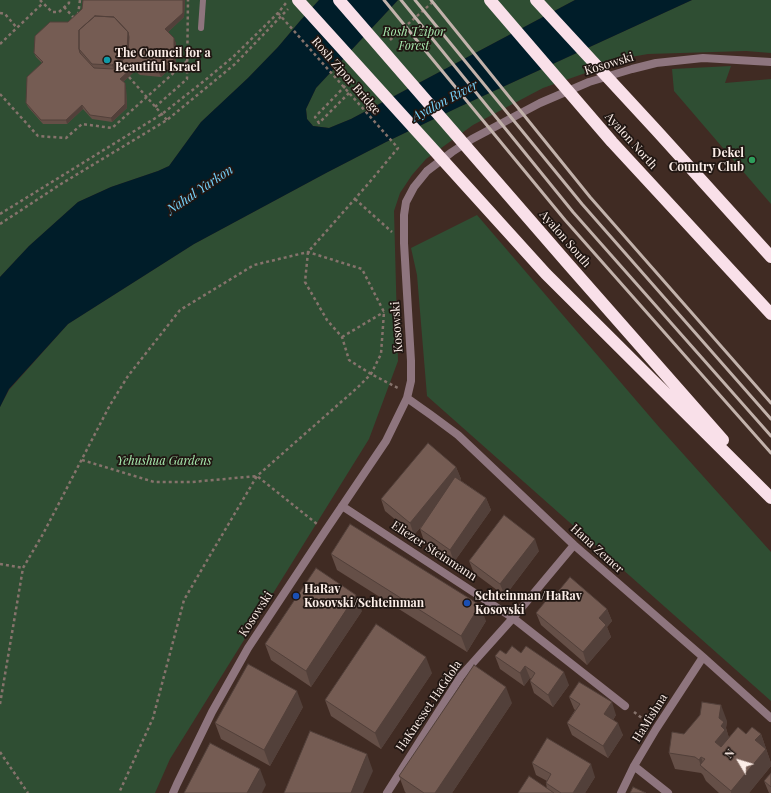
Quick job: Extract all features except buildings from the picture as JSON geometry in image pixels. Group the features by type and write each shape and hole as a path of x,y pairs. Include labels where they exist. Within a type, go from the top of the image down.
{"highway":[{"path":"298,0 546,274 771,498"},
{"name":"Ayalon South","path":"339,0 771,495"},
{"name":"Ayalon North","path":"490,0 627,158 771,314"},
{"path":"536,0 771,257"}],"street":[{"name":"Kosowski","path":"173,793 212,712 248,648 386,441 408,395 411,381 412,361 404,243 404,215 406,202 414,187 427,172 452,152 472,140 540,103 589,82 632,68 656,63 703,58 771,62"},
{"name":"Hana Zemer","path":"408,395 431,415 458,435 574,545 771,718"},
{"name":"Eliezer Steinmann","path":"342,506 513,618 626,706"},
{"name":"HaKnesset HaGdola","path":"387,793 461,676 513,618 574,545"},
{"name":"HaMishna","path":"621,793 634,766 656,729 703,658"},
{"path":"634,766 668,793"}],"lane":[{"path":"201,28 203,0"}],"path":[{"path":"40,0 52,12 58,12 69,3 69,0"},
{"path":"64,7 77,20 80,0"},
{"path":"156,107 187,79 188,0"},
{"path":"0,214 162,114 204,82 233,56 278,13 289,0"},
{"path":"389,41 435,0"},
{"path":"0,44 43,3"},
{"path":"0,13 5,14 17,28"},
{"name":"Rosh Zipor Bridge","path":"278,13 398,148 355,199"},
{"path":"0,224 61,184 167,120 236,64 281,16"},
{"path":"0,94 38,136 66,138 82,124 112,128 187,61"},
{"path":"349,92 319,123 315,117 357,74"},
{"path":"129,77 167,120"},
{"path":"404,243 355,199 308,252 305,282 327,320 342,337 349,360 408,395"},
{"path":"0,704 23,568 43,534 110,405 128,376 180,310 254,266 308,252 362,269 384,312 381,354 371,374 357,388 257,476 184,600 153,718 119,793"},
{"path":"342,337 384,312"},
{"path":"82,460 154,482 192,482 257,476 326,530"},
{"path":"0,564 23,568"},
{"path":"626,706 656,729"},
{"path":"0,752 28,793"}],"green space":[{"path":"0,0 319,0 278,47 248,78 201,122 169,166 111,187 78,202 29,246 0,277"},
{"name":"Rosh Tzipor Forest","path":"398,0 575,0 351,119 329,128 313,126 307,119 306,109 316,88"},
{"name":"Yehushua Gardens","path":"692,0 771,0 771,53 746,51 648,54 631,57 543,88 473,125 426,159 412,175 400,193 394,211 398,361 369,439 170,759 155,793 0,793 0,407 9,390 68,324 194,244 386,142"},
{"name":"Dekel Country Club","path":"731,66 725,83 771,79 771,204 674,91 672,69"},
{"path":"477,215 659,427 771,552 771,701 427,396 417,275 411,248"}],"water":[{"path":"319,0 398,0 316,88 306,109 307,119 313,126 329,128 351,119 575,0 692,0 386,142 194,244 68,324 9,389 0,407 0,277 29,246 78,202 111,187 169,166 201,122 248,78 278,47"}],"railway":[{"path":"384,0 565,220 771,453"},
{"path":"401,0 573,212 771,436"},
{"path":"415,0 582,204 771,419"},
{"path":"431,0 590,197 771,403"}],"place":[{"name":"The Council for a Beautiful Israel","path":"107,60"},
{"name":"Dekel Country Club","path":"752,160"},
{"name":"HaRav Kosovski/Schteinman","path":"296,596"},
{"name":"Schteinman/HaRav Kosovski","path":"467,603"}],"water label":[{"name":"Ayalon River","path":"445,101"},
{"name":"Nahal Yarkon","path":"200,190"}]}
